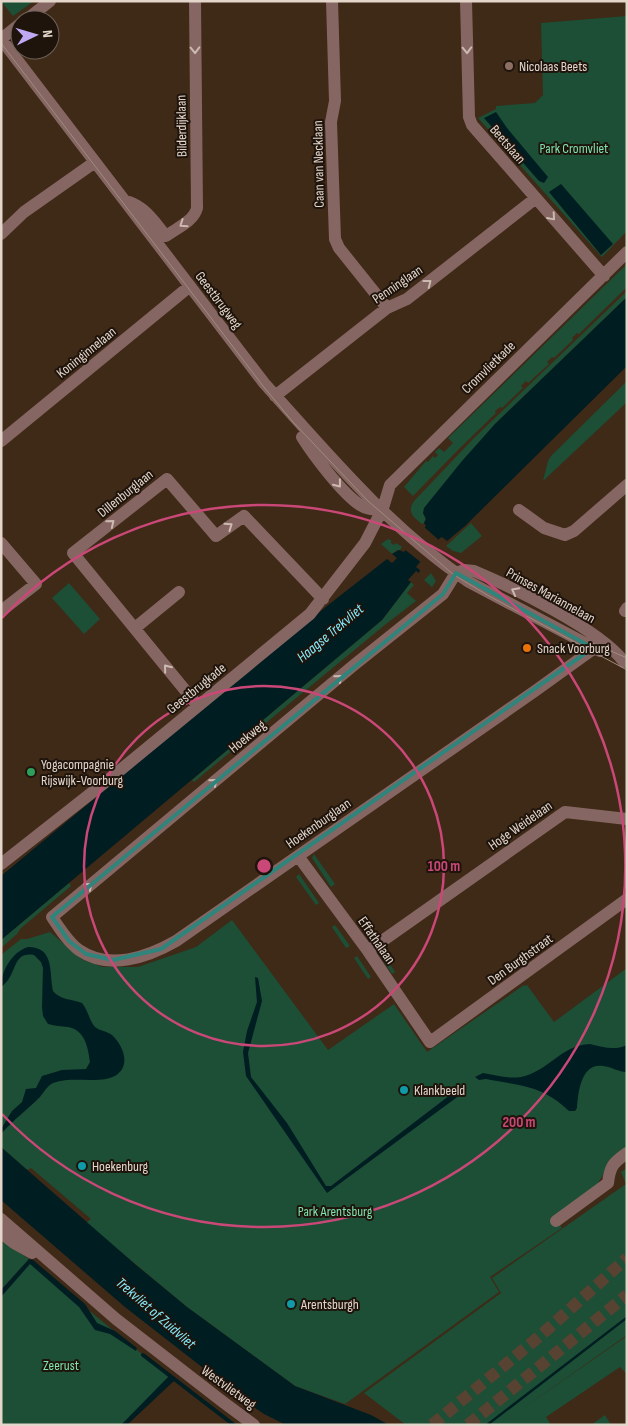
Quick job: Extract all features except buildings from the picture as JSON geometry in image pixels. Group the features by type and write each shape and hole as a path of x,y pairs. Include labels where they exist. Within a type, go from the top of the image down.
{"street":[{"path":"39,10 50,1"},
{"name":"Bilderdijklaan","path":"166,236 192,218 197,208 195,1"},
{"name":"Caan van Necklaan","path":"332,1 335,103 331,122 335,239 338,248 387,308"},
{"name":"Beetslaan","path":"466,1 469,117 472,125 604,276"},
{"name":"Geestbrugweg","path":"1,39 291,415 303,439 348,497 371,510 382,510 436,556"},
{"path":"1,234 24,212 95,162"},
{"name":"Penninglaan","path":"276,396 387,308 407,299 536,198"},
{"name":"Geestbrugweg","path":"126,202 136,205 145,211 166,236"},
{"name":"Cromvlietkade","path":"382,510 390,485 627,252"},
{"name":"Koninginnelaan","path":"1,441 190,286"},
{"name":"Dillenburglaan","path":"198,706 73,553 167,478 216,536 244,516 323,599"},
{"path":"519,510 544,528 565,535 574,531 627,485"},
{"name":"Geestbrugkade","path":"1,864 310,614 365,543 382,510"},
{"path":"1,542 36,584 1,611"},
{"name":"Prinses Mariannelaan","path":"436,556 469,582 598,645 625,663"},
{"name":"Hoekweg","path":"52,917 354,665 443,594 456,573"},
{"path":"135,628 179,592"},
{"name":"Hoekenburglaan","path":"52,917 69,941 86,954 98,959 139,958 161,949 176,941 598,645"},
{"name":"Hoge Weidelaan","path":"368,951 564,812 627,819"},
{"name":"Effathalaan","path":"298,856 368,951 430,1042"},
{"name":"Den Burghstraat","path":"430,1042 627,899"},
{"path":"556,1221 608,1183 609,1172 613,1163 627,1153"},
{"name":"Westvlietweg","path":"1,1219 116,1320 254,1425"},
{"name":"Westvlietweg","path":"1,1232 18,1246 47,1260"}],"highlighted area":[{"path":"456,573 593,648 161,949 113,960 86,954 69,941 52,917 443,594"}],"green space":[{"path":"1,1 34,1 21,10 10,10 10,12"},
{"name":"Park Cromvliet","path":"627,16 627,231 602,257 478,118 496,109 496,106 535,103 543,95 541,23"},
{"path":"627,264 627,287 579,334 577,333 572,338 573,340 554,358 552,357 547,362 549,364 528,383 526,381 521,386 523,388 502,408 500,407 495,411 496,413 413,496 404,487 426,461 428,462 433,456 435,458 438,455 435,452 439,448 444,452 453,443 448,438"},
{"path":"627,291 627,297 495,424 423,513 426,517 424,523 422,524 416,519 411,511 415,500 473,439"},
{"path":"627,381 627,400 625,404 543,481 551,456"},
{"path":"471,523 482,536 461,553 453,551 446,546"},
{"path":"388,539 394,545 396,543 402,547 400,550 392,554 381,544"},
{"path":"431,573 436,581 432,587 424,580"},
{"path":"411,582 414,585 407,593 416,601 194,782 192,780 382,620"},
{"path":"69,583 100,619 84,634 52,598"},
{"path":"314,854 335,884 331,887 312,858"},
{"path":"299,874 319,903 316,905 296,877"},
{"path":"69,883 71,886 20,929 1,948 1,940"},
{"name":"Park Arentsburg","path":"232,920 328,1050 394,1004 427,1052 524,985 527,985 554,1022 627,968 627,1148 610,1163 595,1188 560,1225 562,1228 490,1277 499,1292 345,1404 295,1386 187,1307 86,1223 91,1219 31,1168 27,1170 1,1147 1,955 21,939 50,932 83,960 103,967 138,967 196,947"},
{"path":"335,925 350,946 346,948 332,927"},
{"path":"381,950 395,972 392,974 378,953"},
{"path":"357,956 371,977 368,979 354,958"},
{"path":"627,1168 627,1335 519,1411 627,1336 627,1374 620,1367 546,1417 551,1425 406,1425 364,1393 501,1293 492,1278 626,1184 621,1172"},
{"path":"4,1242 29,1259 1,1290 1,1245"},
{"name":"Zeerust","path":"29,1261 171,1378 125,1425 1,1425 1,1292"},
{"path":"605,1415 611,1425 591,1425"}],"water":[{"path":"496,112 548,177 544,183 539,181 484,118"},
{"path":"561,184 613,244 601,255 549,192"},
{"name":"Haagse Trekvliet","path":"627,297 627,366 465,526 447,541 442,537 440,538 416,567 420,570 419,573 416,571 408,580 411,582 382,620 1,940 1,876 327,606 387,559 392,563 397,558 392,554 399,550 404,552 426,526 424,523 426,519 423,513 424,508 462,461 495,424"},
{"path":"28,947 37,948 47,956 53,991 63,998 82,1003 95,1027 112,1035 117,1041 124,1054 123,1067 120,1072 106,1079 66,1080 51,1084 1,1134 1,1129 12,1111 22,1102 26,1089 36,1088 42,1076 62,1070 86,1069 90,1062 87,1045 82,1035 68,1027 48,1024 43,1016 43,968 41,962 34,955 27,955 18,960 10,977 1,987 8,963 22,949"},
{"path":"255,977 258,978 262,1001 248,1053 251,1077 287,1123 326,1186 331,1186 454,1092 462,1088 464,1092 327,1193 246,1076 243,1052 247,1031 257,1002"},
{"path":"590,1044 613,1048 627,1045 627,1072 603,1066 596,1066 590,1069 582,1080 575,1111 569,1111 559,1102 540,1091 521,1085 486,1079 479,1080 475,1077 483,1073 521,1077 540,1069 571,1049 580,1045"},
{"name":"Trekvliet of Zuidvliet","path":"1,1147 187,1307 295,1386 371,1415 389,1425 286,1425 264,1414 248,1403 125,1307 1,1200"},
{"path":"29,1259 33,1260 85,1304 97,1323 115,1331 137,1348 136,1351 110,1334 95,1330 79,1307 30,1264 1,1297 1,1290"},
{"path":"627,1316 627,1319 489,1425 485,1425"},
{"path":"170,1375 176,1379 127,1425 121,1425"}],"pier":[{"path":"423,526 440,541 422,563 404,549"}],"waterway":[{"path":"143,1355 234,1425"}],"tunnel":[{"path":"432,1425 540,1336 627,1258"},
{"path":"468,1425 627,1295"}],"tram line":[{"path":"1,43 263,386 293,422 368,501 454,575 489,596 627,670"},
{"path":"590,642 627,658"}],"place":[{"name":"Nicolaas Beets","path":"509,66"},
{"name":"Snack Voorburg","path":"527,648"},
{"name":"Yogacompagnie Rijswijk-Voorburg","path":"31,772"},
{"name":"Klankbeeld","path":"404,1090"},
{"name":"Hoekenburg","path":"82,1166"},
{"name":"Arentsburgh","path":"291,1304"}]}
